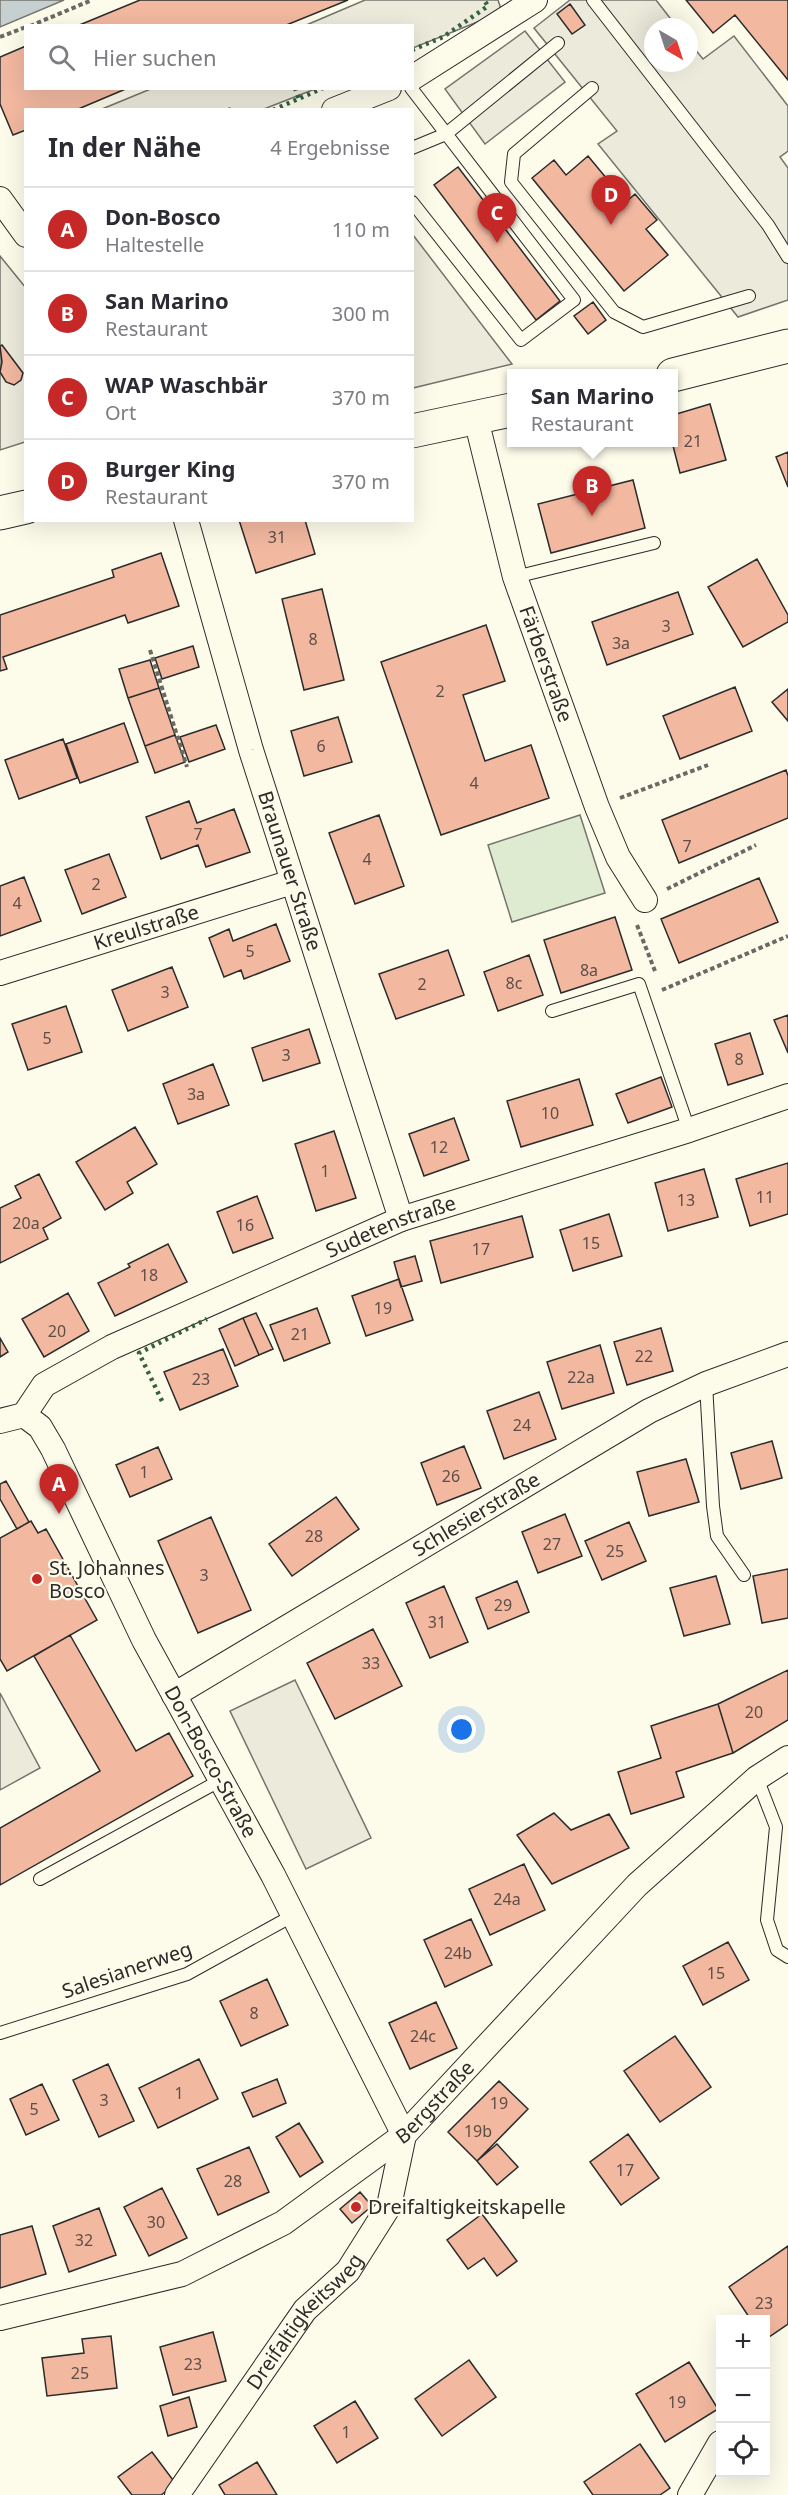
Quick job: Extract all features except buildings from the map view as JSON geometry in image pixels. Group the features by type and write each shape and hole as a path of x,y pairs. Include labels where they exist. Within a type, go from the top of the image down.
{"main road":[{"path":"678,374 788,346"},
{"path":"414,431 507,412"},
{"path":"0,513 24,507"}],"street":[{"path":"414,77 535,0"},
{"path":"339,108 383,90"},
{"path":"0,199 24,232"},
{"name":"Färberstraße","path":"476,419 516,577 597,807 618,857 642,895"},
{"name":"Braunauer Straße","path":"187,522 251,750 401,1219"},
{"name":"Kreulstraße","path":"0,973 292,882"},
{"name":"Sudetenstraße","path":"24,1415 44,1386 112,1347 401,1219 689,1130 788,1096"},
{"name":"Schlesierstraße","path":"174,1695 649,1411 706,1384 788,1354"},
{"path":"0,1421 24,1415"},
{"name":"Don-Bosco-Straße","path":"24,1415 40,1427 52,1449 144,1640 294,1916 404,2135"},
{"name":"Bergstraße","path":"0,2318 182,2274 283,2223 404,2135 637,1885 758,1778 788,1758"},
{"name":"Dreifaltigkeitsweg","path":"177,2495 305,2310 348,2271 388,2206 404,2135"},
{"path":"690,2495 716,2450"}],"lane":[{"path":"593,0 768,225 788,257"},
{"path":"414,147 446,134 558,43"},
{"path":"592,88 514,154 512,182 614,312 643,327 749,296"},
{"path":"413,90 574,300 521,340 414,205"},
{"path":"516,577 654,543"},
{"path":"552,1011 639,984 689,1130"},
{"path":"706,1384 713,1506 717,1536 744,1575"},
{"path":"758,1778 776,1827 766,1920 777,1950 788,1957"},
{"path":"40,1879 221,1780"},
{"name":"Salesianerweg","path":"0,2033 187,1974 294,1916"}],"path":[{"path":"33,24 92,0"},
{"path":"0,38 24,28"},
{"path":"150,650 187,767"},
{"path":"597,807 708,765"},
{"path":"756,845 628,901 662,990 788,936"},
{"path":"639,984 657,978"}],"green space":[{"path":"580,815 605,893 512,922 488,845"}],"shaded area":[{"path":"0,0 64,0 0,27"},
{"path":"365,0 498,0 502,12 414,48 414,24 309,24"},
{"path":"570,0 656,0 670,18 644,18 644,72 698,72 698,53 703,59 734,36 788,106 788,151 780,157 788,168 788,300 738,317 598,144 617,131 534,28"},
{"path":"525,31 565,82 485,144 445,89"},
{"path":"148,90 312,90 267,108 104,108"},
{"path":"414,236 512,364 414,388"},
{"path":"0,256 24,286 24,442 0,450"},
{"path":"295,1680 371,1838 306,1869 230,1711"},
{"path":"0,1693 40,1768 0,1790"}],"hedge":[{"path":"414,49 443,37 488,6 484,0"},
{"path":"296,90 299,99"},
{"path":"278,108 318,90"},
{"path":"162,1401 139,1353 207,1319"}],"place":[{"name":"Burger King","path":"611,225"},
{"name":"WAP Waschbär","path":"497,243"},
{"name":"San Marino","path":"592,516"},
{"name":"Don-Bosco","path":"59,1514"},
{"name":"St. Johannes Bosco","path":"37,1579"},
{"name":"Dreifaltigkeitskapelle","path":"356,2207"}]}
